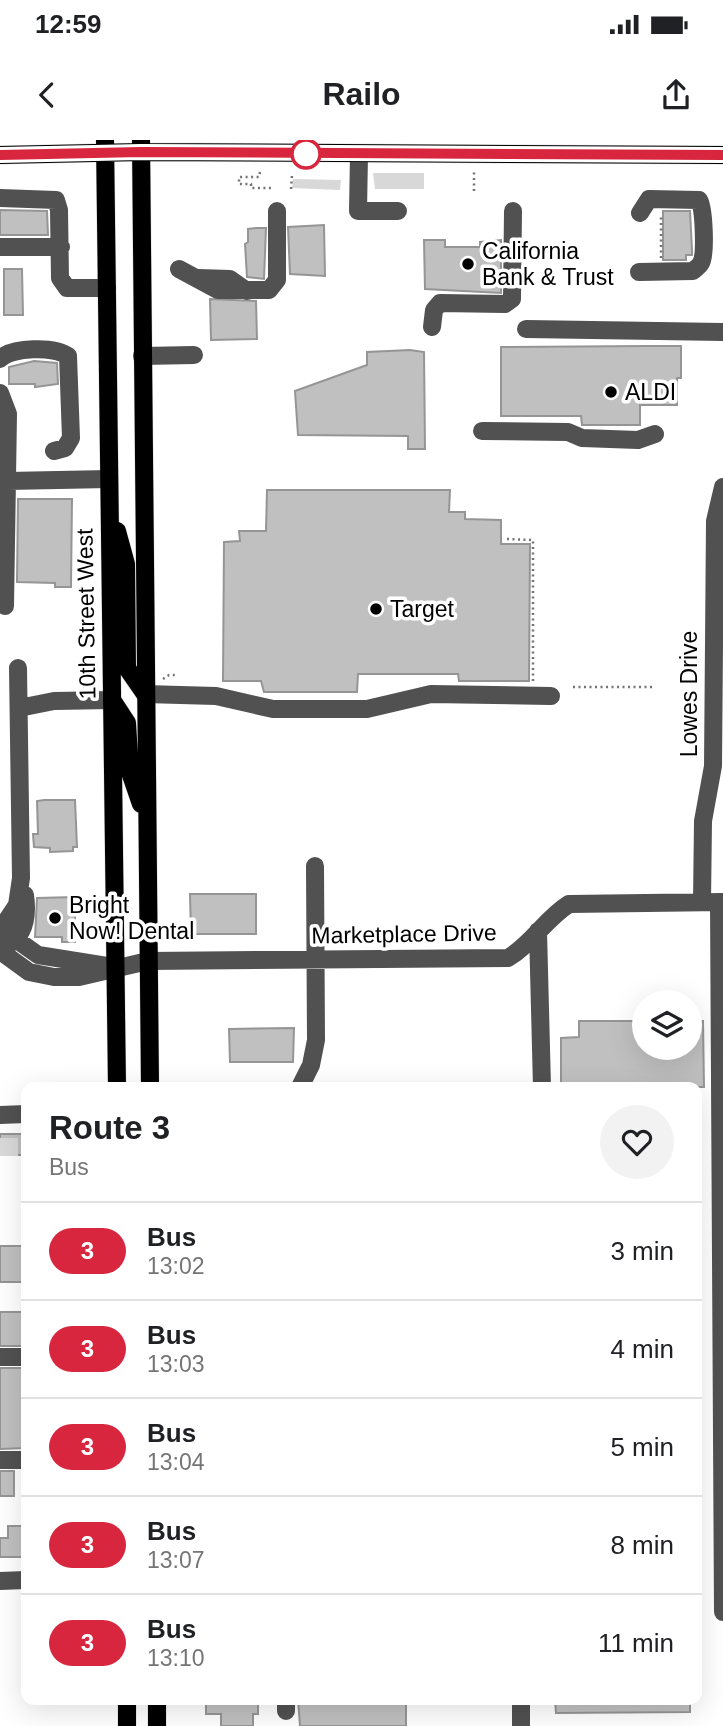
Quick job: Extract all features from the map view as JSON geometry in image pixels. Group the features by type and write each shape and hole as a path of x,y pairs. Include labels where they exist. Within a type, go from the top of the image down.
{"main road":[{"path":"0,155 105,146 359,155 723,155"},
{"name":"10th Street West","path":"105,146 117,1082"},
{"path":"141,146 150,1082"},
{"path":"110,504 126,564 127,668 145,694"},
{"path":"112,700 127,723 130,772 146,821"},
{"path":"127,1705 127,1726"},
{"path":"157,1705 157,1726"}],"street":[{"path":"359,155 358,211 398,211"},
{"path":"0,198 49,197 55,200 59,210 60,278 67,288 107,288"},
{"path":"639,275 689,272 699,266 702,258 703,209 699,200 649,199 640,213"},
{"path":"179,269 218,290 269,290 277,280 277,211"},
{"path":"432,327 434,310 440,303 505,304 512,299 513,211"},
{"path":"0,247 61,247"},
{"path":"526,329 723,332"},
{"path":"0,359 13,352 58,351 68,356 72,438 65,448 54,451"},
{"path":"142,356 194,355"},
{"path":"0,393 8,414 5,606"},
{"path":"482,431 568,432 582,438 638,440 655,433"},
{"path":"7,481 109,479"},
{"name":"Lowes Drive","path":"723,487 715,522 713,766 703,821 715,902 723,1612"},
{"path":"3,939 26,913 21,878 18,668"},
{"path":"145,694 216,696 273,709 367,709 431,694 551,696"},
{"path":"19,708 54,702 112,700"},
{"path":"302,1082 316,1040 315,866"},
{"name":"Marketplace Drive","path":"3,939 38,955 114,967 148,961 508,958 521,951 553,914 569,904 715,902"},
{"path":"538,930 542,1082"},
{"path":"0,1115 21,1114"},
{"path":"0,1357 21,1357"},
{"path":"0,1460 21,1460"},
{"path":"0,1581 21,1580"},
{"path":"521,1705 521,1726"}],"path":[{"path":"474,170 474,191"},
{"path":"260,172 259,177 239,177 239,184 251,184 251,188 271,188"},
{"path":"291,189 292,175"},
{"path":"661,262 662,205"},
{"path":"507,539 533,540 533,682 525,683"},
{"path":"163,680 169,674 176,675"},
{"path":"573,687 654,687"}],"shaded area":[{"path":"373,173 424,173 424,189 375,189"},
{"path":"293,179 341,180 340,190 292,188"}],"building":[{"path":"0,210 47,211 48,235 0,235"},
{"path":"663,211 690,211 692,255 686,255 686,260 663,260"},
{"path":"324,225 325,276 290,274 288,227"},
{"path":"266,228 264,279 247,277 245,244 248,242 248,229"},
{"path":"424,240 445,240 445,247 480,247 480,242 501,240 501,293 425,289"},
{"path":"4,269 22,269 23,315 4,315"},
{"path":"210,299 256,301 257,339 211,340"},
{"name":"ALDI","path":"681,346 681,378 677,378 677,405 640,405 640,425 582,425 581,416 501,416 501,347"},
{"path":"367,352 424,352 425,449 408,449 408,436 298,435 295,391 367,365"},
{"path":"34,361 57,363 58,384 35,387 35,384 9,384 9,367"},
{"name":"Target","path":"267,490 450,490 449,512 465,512 465,519 501,520 501,544 530,544 529,681 459,681 458,674 358,674 357,692 264,692 261,681 223,681 224,542 240,541 239,531 266,531"},
{"path":"18,499 72,499 71,587 55,587 55,583 17,582"},
{"path":"75,800 77,847 73,847 73,851 50,852 50,848 34,847 33,834 38,834 37,801"},
{"path":"190,894 256,894 256,934 191,934"},
{"name":"Bright Now! Dental","path":"75,897 75,942 62,942 62,937 35,937 37,898"},
{"path":"579,1021 632,1021 632,1060 702,1060 703,1021 704,1087 702,1082 561,1082 561,1038 579,1037"},
{"path":"294,1028 293,1062 230,1062 229,1029"},
{"path":"0,1134 21,1134 21,1155 0,1155"},
{"path":"0,1246 21,1246 21,1282 0,1282"},
{"path":"0,1312 21,1312 21,1346 0,1346"},
{"path":"0,1368 21,1368 21,1448 0,1449"},
{"path":"0,1471 14,1471 14,1496 0,1496"},
{"path":"8,1526 21,1526 21,1557 0,1557 0,1538 8,1538"},
{"path":"206,1705 258,1705 258,1714 253,1714 253,1726 221,1726 221,1714 206,1714"},
{"path":"298,1705 406,1705 406,1726 300,1726"},
{"path":"555,1705 690,1705 690,1712 556,1713"}],"tunnel":[{"path":"0,1147 21,1147"}],"bus line":[{"name":"3","path":"0,155 141,152 723,155"}],"place":[{"name":"California Bank & Trust","path":"468,264"},
{"name":"ALDI","path":"611,392"},
{"name":"Target","path":"376,609"},
{"name":"Bright Now! Dental","path":"55,918"}]}
